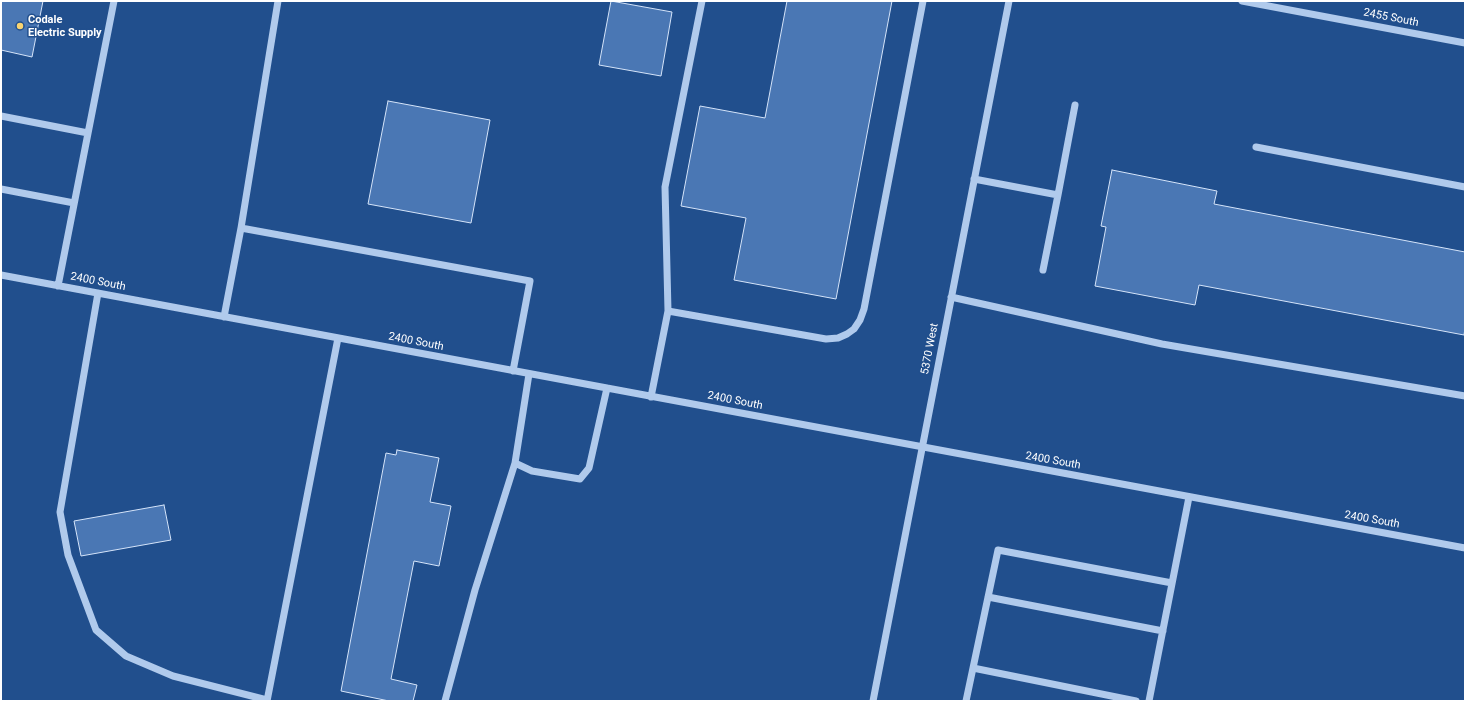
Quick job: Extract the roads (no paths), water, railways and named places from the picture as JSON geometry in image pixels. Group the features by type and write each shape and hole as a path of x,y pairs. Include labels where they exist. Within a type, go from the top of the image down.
{"street":[{"path":"58,286 114,1"},
{"path":"224,317 241,228 278,1"},
{"path":"651,397 668,311 665,187 702,1"},
{"path":"668,311 826,339 838,338 854,329 860,320 864,309 923,1"},
{"name":"5370 West","path":"874,701 1009,1"},
{"name":"2455 South","path":"1242,1 1465,43"},
{"path":"1043,270 1076,105"},
{"path":"1,116 88,133"},
{"path":"1256,147 1465,187"},
{"path":"974,179 1058,195"},
{"path":"1,189 74,203"},
{"path":"241,228 530,281 513,371"},
{"name":"2400 South","path":"1,275 922,448 1465,548"},
{"path":"98,293 60,512 68,556 96,630 126,656 173,676 267,700 338,338"},
{"path":"951,297 1162,344 1465,396"},
{"path":"446,701 475,590 515,463 530,374"},
{"path":"515,463 532,472 580,479 589,468 607,388"},
{"path":"1149,701 1189,497"},
{"path":"966,701 998,550 1172,583"},
{"path":"988,597 1163,631"},
{"path":"973,668 1136,701"}],"place":[{"name":"Codale Electric Supply","path":"20,26"}]}
